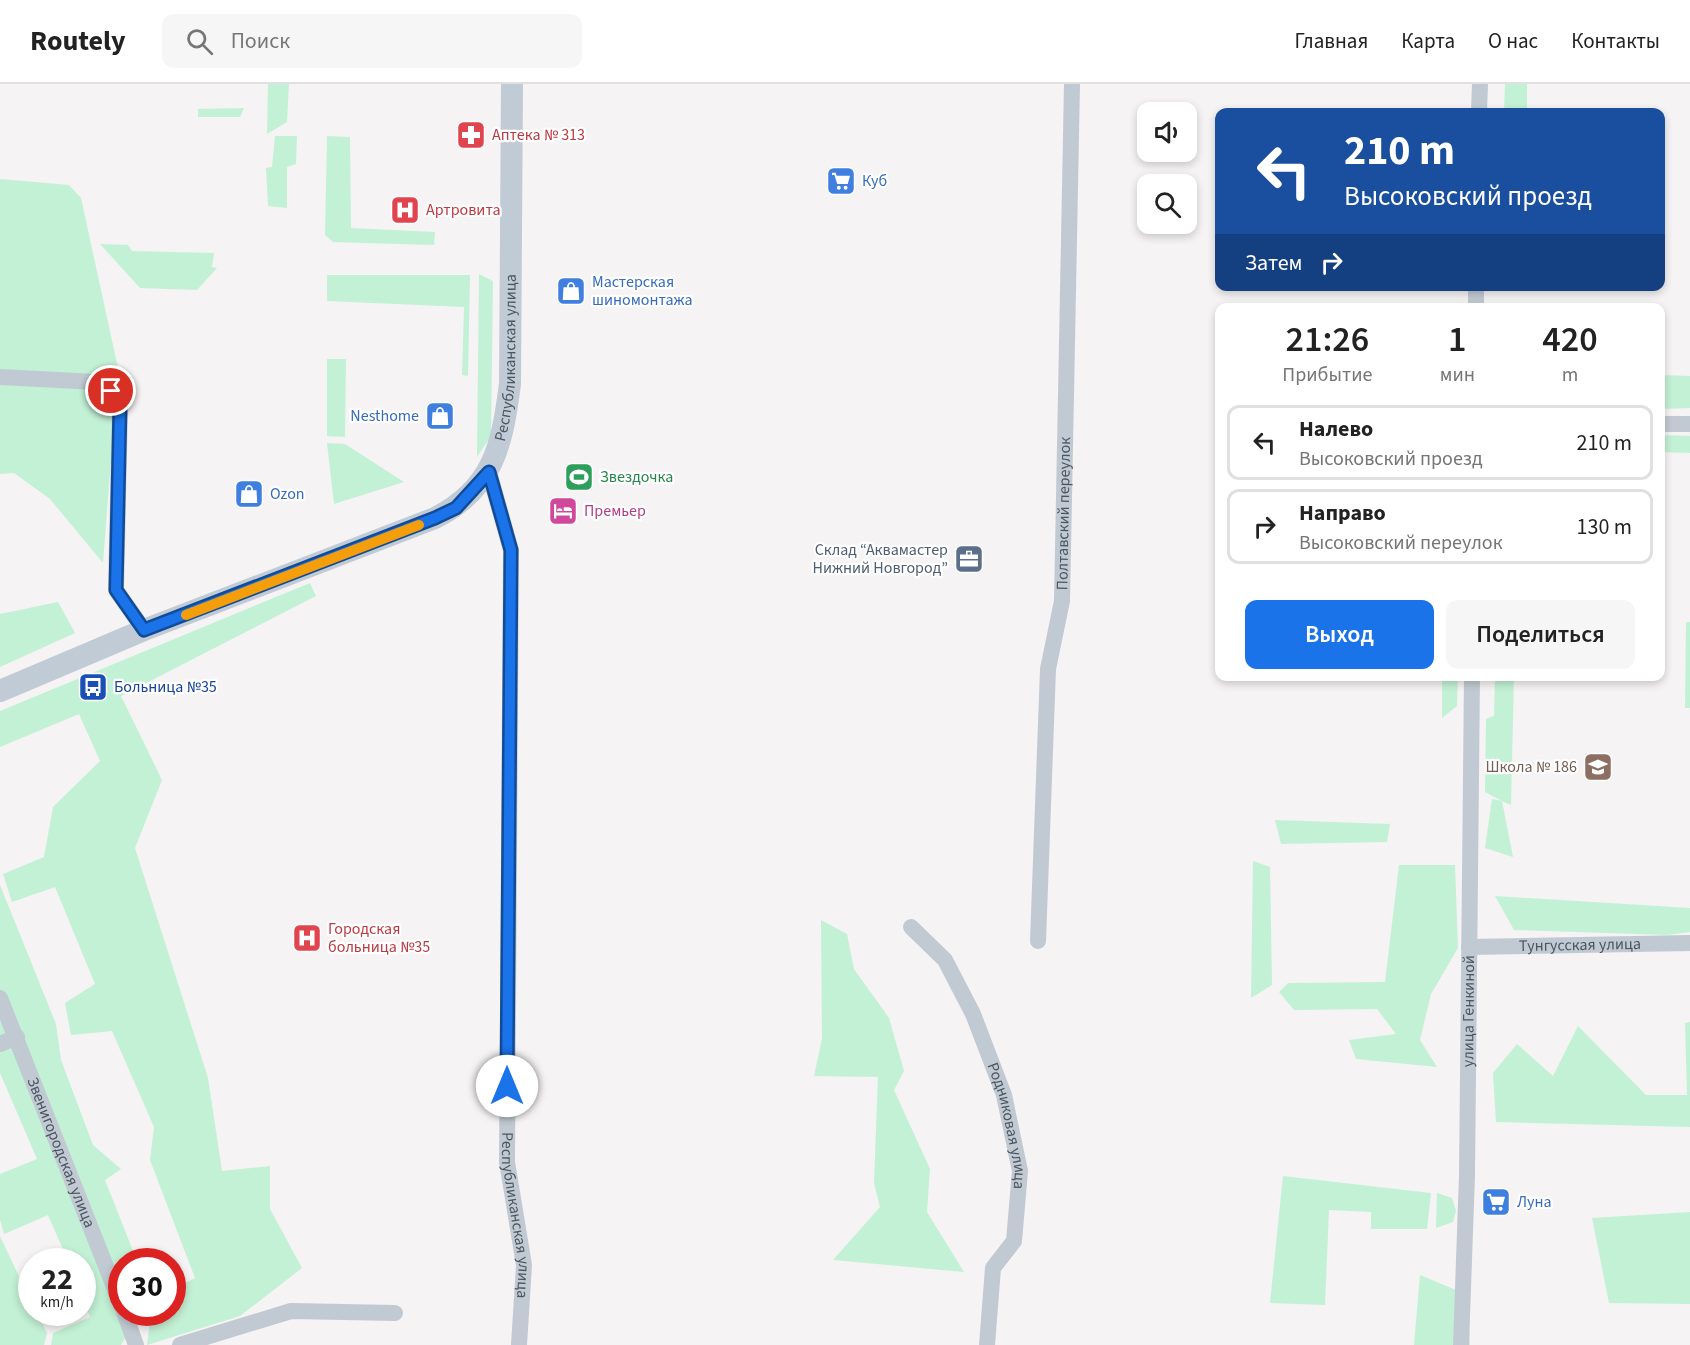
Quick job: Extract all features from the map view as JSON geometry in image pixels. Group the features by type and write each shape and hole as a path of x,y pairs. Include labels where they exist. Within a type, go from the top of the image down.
{"street":[{"name":"Республиканская улица","path":"512,84 510,384 504,432 489,472 511,550 507,1162 524,1265 519,1345"},
{"name":"Полтавский переулок","path":"1038,941 1048,669 1062,601 1072,84"},
{"path":"1479,108 1480,84"},
{"path":"0,376 96,382 111,391 120,406 116,590 144,630"},
{"path":"1665,424 1690,424"},
{"path":"0,691 144,630 435,518 456,508 489,472"},
{"name":"улица Генкиной","path":"1461,1345 1467,1175 1472,681"},
{"name":"Родниковая улица","path":"911,927 945,960 973,1014 1004,1095 1020,1171 1014,1241 993,1268 987,1345"},
{"name":"Тунгусская улица","path":"1469,947 1690,943"},
{"name":"Звенигородская улица","path":"0,998 108,1271"},
{"path":"0,1044 17,1037"},
{"path":"180,1345 291,1311 395,1313"},
{"path":"129,1326 136,1345"}],"green space":[{"path":"268,84 289,84 287,122 267,134"},
{"path":"1505,84 1527,84 1527,108 1504,108"},
{"path":"244,108 240,117 198,117 198,109"},
{"path":"275,136 297,136 296,164 287,167 287,208 268,206 266,168 272,167"},
{"path":"327,136 350,137 351,228 435,232 434,245 333,242 325,235"},
{"path":"0,179 69,185 81,198 118,368 103,563 50,499 14,473 0,474"},
{"path":"100,244 128,245 132,251 214,253 212,267 217,268 197,290 140,288"},
{"path":"479,274 493,281 491,436 477,457"},
{"path":"327,275 470,275 468,376 462,375 464,307 327,301"},
{"path":"327,359 346,359 345,437 327,436"},
{"path":"1665,375 1690,376 1690,408 1665,409"},
{"path":"1665,435 1690,436 1690,453 1665,452"},
{"path":"327,443 345,444 404,482 334,504"},
{"path":"310,583 316,596 121,696 162,780 135,848 208,1078 222,1171 270,1166 270,1209 302,1268 240,1316 147,1345 149,1326 186,1326 186,1282 195,1278 186,1254 186,1248 184,1248 150,1160 154,1127 112,1031 71,1035 65,1003 95,984 55,887 12,902 3,874 44,857 53,807 100,761 79,714 0,747 0,711"},
{"path":"58,602 75,633 0,667 0,614"},
{"path":"1686,622 1690,622 1690,708 1685,708"},
{"path":"1442,681 1458,681 1457,706 1442,718"},
{"path":"1495,681 1514,681 1511,805 1485,792 1486,719 1494,716"},
{"path":"1492,799 1502,801 1513,857 1485,848"},
{"path":"1275,820 1390,824 1387,842 1281,844"},
{"path":"1253,861 1270,867 1272,985 1251,998"},
{"path":"1399,865 1455,865 1458,948 1431,994 1420,1040 1437,1067 1356,1059 1349,1040 1396,1034 1377,1009 1294,1010 1279,992 1288,983 1385,982"},
{"path":"0,885 56,1024 61,1060 93,1145 121,1169 105,1180 132,1248 108,1248 108,1326 132,1326 121,1345 51,1345 53,1333 69,1326 96,1326 96,1248 62,1248 48,1215 4,1234 0,1220 0,1174 37,1159 0,1073"},
{"path":"1495,896 1690,908 1690,932 1667,935 1514,930"},
{"path":"821,920 847,934 854,969 889,1018 904,1071 894,1090 930,1169 927,1212 964,1272 833,1260 880,1207 874,1183 878,1077 814,1076 822,1039"},
{"path":"1690,1022 1690,1127 1496,1122 1493,1073 1517,1044 1553,1076 1578,1026 1646,1095 1687,1095 1685,1023"},
{"path":"1283,1176 1431,1193 1427,1229 1371,1229 1371,1212 1329,1210 1325,1305 1270,1303"},
{"path":"1437,1193 1452,1198 1456,1211 1453,1222 1436,1228"},
{"path":"1690,1212 1690,1304 1609,1303 1592,1218"},
{"path":"0,1236 18,1274 18,1326 44,1326 47,1333 44,1345 0,1345"},
{"path":"1420,1275 1468,1295 1470,1345 1414,1345"}],"slow traffic":[{"path":"186,615 419,525"}],"place":[{"name":"Аптека № 313","path":"471,135"},
{"name":"Куб","path":"841,181"},
{"name":"Артровита","path":"405,210"},
{"name":"Мастерская шиномонтажа","path":"571,291"},
{"name":"Nesthome","path":"440,416"},
{"name":"Звездочка","path":"579,477"},
{"name":"Ozon","path":"249,494"},
{"name":"Премьер","path":"563,511"},
{"name":"Склад “Аквамастер Нижний Новгород”","path":"969,559"},
{"name":"Больница №35","path":"93,687"},
{"name":"Школа № 186","path":"1598,767"},
{"name":"Городская больница №35","path":"307,938"},
{"name":"Луна","path":"1496,1202"}],"route":[{"path":"111,391 120,406 116,590 144,630 236,597 435,518 456,508 477,488 489,472 511,550 507,1086"}]}
